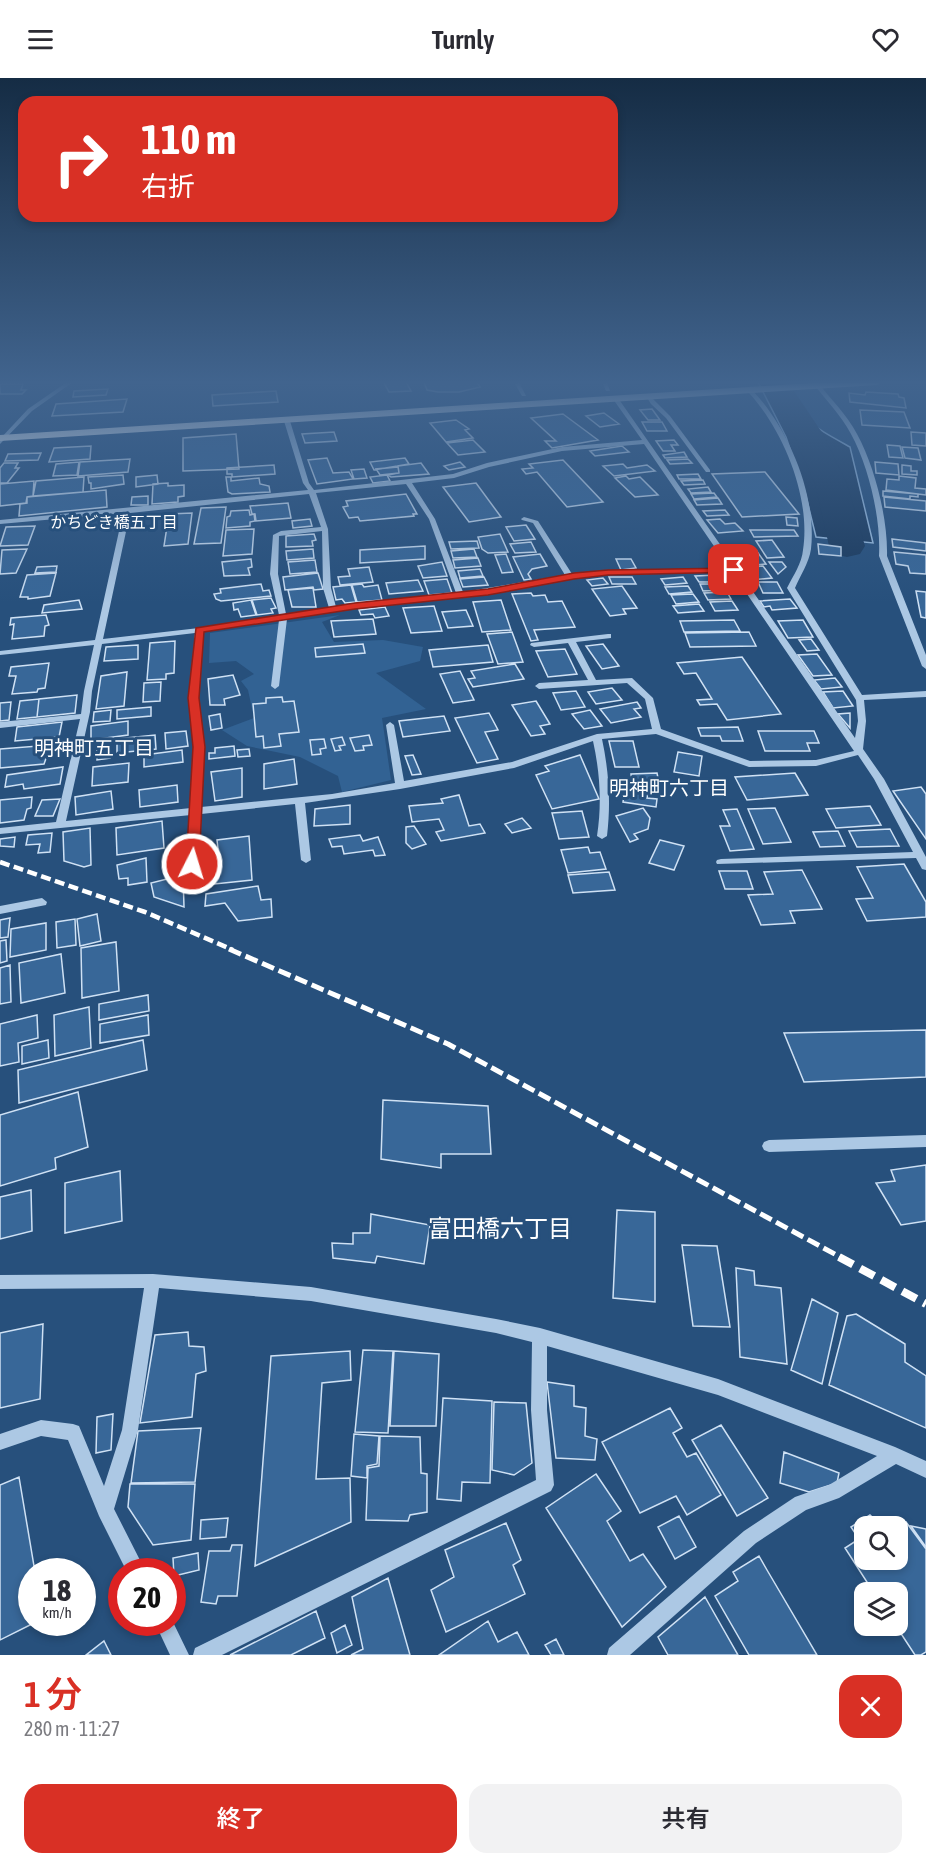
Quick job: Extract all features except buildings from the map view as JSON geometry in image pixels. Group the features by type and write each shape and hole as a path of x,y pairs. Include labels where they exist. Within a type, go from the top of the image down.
{"street":[{"path":"298,456 325,529 327,588 333,609"},
{"path":"0,522 127,512 408,482 454,476 487,465 531,456"},
{"path":"654,456 879,779 926,867"},
{"path":"697,456 708,471"},
{"path":"790,456 800,481 807,520 807,551 791,588 859,698 862,721 859,751"},
{"path":"864,456 879,515 883,556 926,666"},
{"path":"408,482 432,519 460,595"},
{"path":"60,825 127,512"},
{"path":"524,519 536,522 570,576"},
{"path":"275,686 283,618 274,574 276,535 325,529"},
{"path":"0,653 199,630 333,609 460,595 570,576 734,570"},
{"path":"192,864 197,812 199,747 194,698 199,630"},
{"path":"534,645 608,636"},
{"path":"571,641 593,682"},
{"path":"539,686 628,680 649,698 657,731"},
{"path":"859,698 926,694"},
{"path":"0,725 85,716"},
{"path":"390,726 400,786"},
{"path":"0,831 300,801 400,786 514,765 597,737 657,731 749,764 816,763 859,751"},
{"path":"597,737 604,766 607,802 602,836"},
{"path":"300,801 306,860"},
{"path":"721,862 919,855"},
{"path":"0,910 42,902"},
{"path":"768,1146 926,1142"},
{"path":"105,1509 130,1430 153,1281"},
{"path":"0,1282 153,1281 310,1294 540,1336 718,1387 896,1455 926,1470"},
{"path":"202,1655 545,1485 541,1451 538,1371 540,1336"},
{"path":"0,1442 41,1428 73,1432 105,1509 130,1558"},
{"path":"616,1655 750,1537 801,1503 833,1492 896,1455"},
{"path":"170,1636 180,1655"}],"shaded area":[{"path":"792,456 852,456 873,543 816,537 805,492"},
{"path":"340,615 322,622 334,642 383,640 423,647 420,661 376,673 426,709 382,718 391,780 342,792 338,776 300,757 247,746 222,730 254,718 248,690 241,681 254,674 236,661 209,663 210,633"}],"waterway":[{"path":"818,456 831,484 847,546"}],"railway":[{"path":"0,862 145,912 233,950"},
{"path":"229,949 448,1044 842,1258"},
{"path":"839,1257 926,1304"}],"district":[{"name":"かちどき橋五丁目","path":"114,522"},
{"name":"明神町五丁目","path":"94,748"},
{"name":"明神町六丁目","path":"669,788"},
{"name":"富田橋六丁目","path":"500,1229"}],"route":[{"path":"192,864 197,812 199,747 194,698 199,630 355,606 488,592 574,576 734,570"}]}
